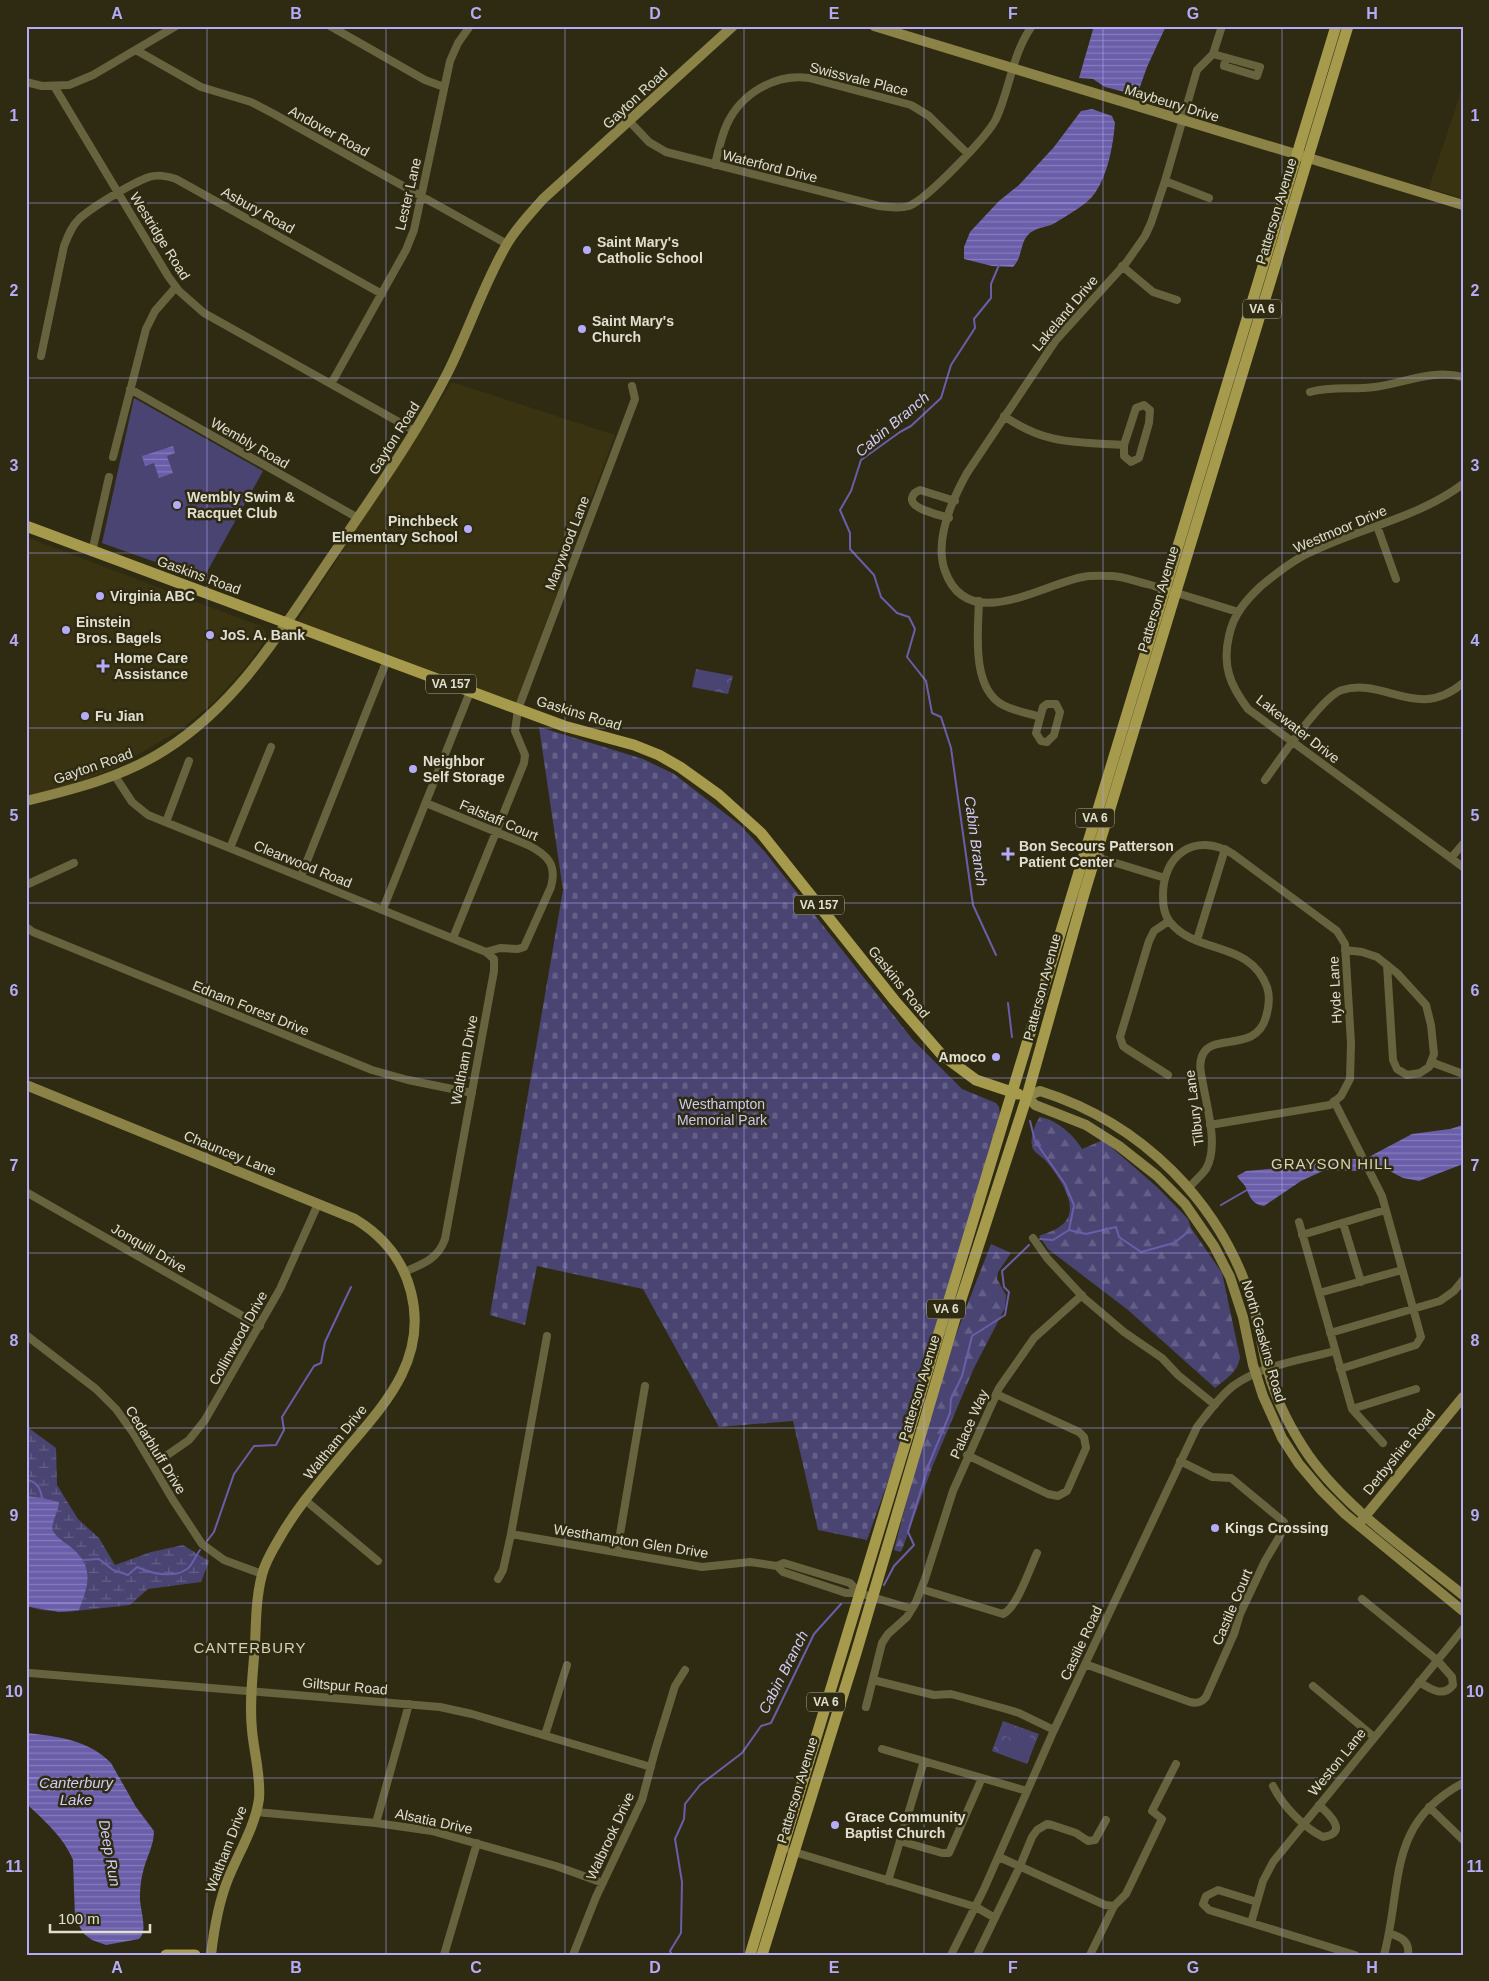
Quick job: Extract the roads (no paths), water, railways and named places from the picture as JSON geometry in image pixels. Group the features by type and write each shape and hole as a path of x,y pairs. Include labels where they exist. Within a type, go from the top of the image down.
{"main road":[{"name":"Patterson Avenue","path":"762,1955 788,1850 859,1592 1012,1092 1090,855 1302,157 1336,26"},
{"name":"Patterson Avenue","path":"1302,157 1348,26"},
{"name":"Gaskins Road","path":"26,526 470,692 564,726 659,755 680,767 719,796 761,833 933,1046 950,1062 976,1080 1012,1092"},
{"name":"Patterson Avenue","path":"750,1955 788,1850 873,1596 956,1315 1027,1096 1090,855"},
{"name":"North Gaskins Road","path":"1012,1092 1027,1096"},
{"path":"166,1955 196,1955"}],"street":[{"path":"26,82 69,86 93,75 176,26"},
{"path":"330,26 425,80 444,87"},
{"name":"Lester Lane","path":"331,384 406,250 414,230 444,87 454,51 470,26"},
{"name":"Gayton Road","path":"26,801 115,776 141,764 167,749 210,717 245,681 358,518 415,431 449,371 507,244 521,224 543,200 733,26"},
{"name":"Maybeury Drive","path":"874,26 1463,205"},
{"path":"968,154 993,124 1001,108 1023,41 1032,26"},
{"name":"Lakeland Drive","path":"979,601 961,593 953,586 945,570 942,551 954,501 967,473 1056,340 1122,266 1145,236 1165,181 1197,70 1213,54 1222,26"},
{"name":"Andover Road","path":"136,50 201,87 215,93 251,102 507,244"},
{"path":"1213,54 1226,58"},
{"name":"Swissvale Place","path":"715,165 723,134 734,112 763,86 782,78 795,77 809,78 912,105 929,116 968,154"},
{"name":"Westridge Road","path":"54,86 176,287 192,304 415,431"},
{"name":"Waterford Drive","path":"630,122 644,138 660,149 684,158 879,206 895,208 916,203 968,154"},
{"name":"Asbury Road","path":"42,356 64,246 70,232 78,220 90,211 150,177 162,175 176,178 382,294"},
{"path":"1165,181 1209,198"},
{"path":"1122,266 1153,292 1177,300"},
{"path":"113,457 146,329 155,311 176,287"},
{"path":"1310,392 1324,388 1377,387 1430,374 1463,377"},
{"name":"Marywood Lane","path":"453,938 525,759 522,746 515,731 518,709 635,399 632,386"},
{"name":"Wembly Road","path":"130,389 358,518"},
{"path":"1141,405 1147,406 1151,413 1139,458 1134,462 1126,459 1124,445 1136,408 1141,405"},
{"path":"1004,416 1034,433 1052,439 1124,445"},
{"path":"92,552 109,477"},
{"name":"Westmoor Drive","path":"1238,612 1249,598 1271,578 1299,558 1319,548 1425,506 1463,484"},
{"path":"949,518 916,507 912,502 912,497 915,492 920,490 954,501"},
{"path":"1377,526 1396,579"},
{"path":"1040,717 1002,704 993,698 984,685 978,650 979,601 990,604 1024,597 1084,577 1113,576 1238,612"},
{"name":"Lakewater Drive","path":"1238,612 1231,627 1226,649 1228,672 1235,692 1248,710 1463,867"},
{"path":"301,876 387,660"},
{"path":"1265,780 1325,701 1341,690 1362,687 1403,698 1427,699 1447,694 1463,683"},
{"path":"383,909 470,692"},
{"path":"1047,704 1054,704 1060,710 1054,735 1048,742 1041,741 1036,733 1040,717 1043,707 1047,704"},
{"path":"230,848 271,747"},
{"path":"166,822 189,761"},
{"name":"Clearwood Road","path":"115,776 135,806 148,815 453,938 486,952 494,959"},
{"name":"Falstaff Court","path":"426,803 528,844 543,853 550,864 553,879 524,946 518,949 500,948 486,952"},
{"name":"Hyde Lane","path":"1165,878 1175,860 1188,849 1211,844 1225,849 1336,931 1345,944 1351,1044 1350,1079 1340,1096 1334,1101"},
{"path":"1451,858 1463,844"},
{"path":"1197,940 1225,849"},
{"path":"1090,855 1165,878 1163,904 1169,921 1154,931 1149,941 1120,1037 1126,1049 1168,1075"},
{"path":"26,885 74,863"},
{"name":"Tilbury Lane","path":"1169,921 1183,933 1197,940 1234,952 1257,969 1267,988 1269,1007 1264,1026 1258,1032 1248,1038 1210,1047 1203,1053 1200,1066 1210,1125 1212,1155 1202,1174 1188,1188"},
{"name":"Ednam Forest Drive","path":"26,927 33,932 352,1062 399,1077 472,1093"},
{"path":"1345,950 1362,952 1377,957 1387,965 1397,973 1426,1005 1431,1025 1434,1054 1429,1067 1420,1073 1407,1075 1397,1069 1393,1060 1387,965"},
{"name":"Waltham Drive","path":"211,1955 213,1930 222,1893 256,1812 258,1800 259,1786 252,1732 251,1692 258,1598 262,1574 265,1564 286,1527 305,1500 392,1393 404,1371 411,1351 415,1329 412,1298 404,1272 434,1258 443,1246 494,971 494,959"},
{"path":"1431,1062 1463,1074"},
{"name":"Chauncey Lane","path":"26,1085 355,1220 371,1230 391,1249 404,1272"},
{"name":"North Gaskins Road","path":"1463,1595 1338,1491 1303,1447 1281,1408 1267,1368 1256,1318 1244,1279 1219,1230 1188,1188 1146,1147 1101,1116 1085,1107 1040,1091 1027,1096 1036,1105 1086,1125 1119,1146 1157,1176 1185,1204 1214,1246 1230,1277 1244,1317 1256,1374 1275,1424 1290,1450 1321,1490 1358,1525 1463,1611"},
{"path":"1210,1125 1312,1109 1330,1105 1334,1101 1374,1178 1421,1333 1420,1342 1416,1345 1340,1369"},
{"name":"Jonquill Drive","path":"26,1192 260,1326"},
{"name":"Collinwood Drive","path":"153,1465 196,1433 219,1397 283,1283 318,1204"},
{"path":"1302,1235 1385,1210"},
{"path":"1299,1222 1352,1409 1383,1442"},
{"path":"1343,1222 1360,1282"},
{"path":"1033,1238 1047,1258 1082,1295 1112,1322 1162,1358 1178,1375 1214,1405"},
{"path":"1319,1294 1402,1270"},
{"path":"1330,1333 1440,1302 1454,1291 1463,1280"},
{"name":"Palace Way","path":"866,1708 886,1636 907,1617 912,1609 921,1589 947,1509 968,1455 1002,1382 1034,1338 1082,1295"},
{"name":"Cedarbluff Drive","path":"26,1335 103,1395 122,1416 202,1544 224,1560 262,1574"},
{"path":"498,1580 503,1570 547,1336"},
{"name":"Castile Road","path":"951,1955 976,1907 1054,1730 1180,1461 1198,1427 1214,1405 1234,1386 1267,1368 1335,1351"},
{"path":"617,1552 645,1386"},
{"path":"1352,1409 1416,1389"},
{"path":"968,1455 1048,1494 1058,1496 1066,1491 1083,1456 1086,1445 1084,1437 1078,1432 996,1394"},
{"name":"Derbyshire Road","path":"1358,1525 1463,1397"},
{"name":"Castile Court","path":"1085,1664 1195,1704 1202,1702 1206,1697 1234,1634 1240,1614 1265,1561 1281,1534 1284,1522 1231,1478 1212,1477 1180,1461"},
{"path":"305,1500 378,1561"},
{"name":"Westhampton Glen Drive","path":"510,1534 702,1567 750,1562 777,1566 784,1563 850,1583 859,1592"},
{"path":"921,1589 1002,1614 1008,1611 1016,1600 1036,1553"},
{"path":"859,1592 912,1609"},
{"path":"1362,1599 1437,1660 1452,1677 1453,1685 1444,1693 1419,1682"},
{"name":"Weston Lane","path":"1251,1923 1268,1869 1463,1628"},
{"path":"544,1735 567,1665"},
{"name":"Walbrook Drive","path":"573,1955 603,1883 642,1800 675,1686 685,1670"},
{"name":"Giltspur Road","path":"30,1672 409,1704 456,1710 650,1767"},
{"path":"873,1680 934,1695 951,1694 1006,1709 1019,1713 1054,1730"},
{"path":"1313,1686 1374,1737"},
{"path":"376,1823 409,1704"},
{"path":"882,1749 1027,1791"},
{"path":"888,1881 924,1761"},
{"path":"1090,1955 1114,1906 1126,1894 1162,1819 1152,1811 1176,1764"},
{"path":"900,1841 942,1853 950,1853 982,1778"},
{"path":"1384,1955 1404,1847 1415,1824 1429,1807 1442,1795 1463,1783"},
{"path":"1273,1786 1279,1797 1304,1823 1323,1837 1330,1836 1336,1826 1334,1818 1318,1805"},
{"path":"1429,1807 1463,1840"},
{"name":"Alsatia Drive","path":"256,1812 376,1823 432,1831 556,1866 603,1883"},
{"path":"977,1955 1037,1830 1047,1824 1076,1833 1088,1841 1094,1840 1106,1820"},
{"path":"444,1955 477,1843"},
{"path":"788,1850 976,1907 995,1918"},
{"path":"999,1857 1106,1905 1114,1906"},
{"path":"1257,1902 1218,1890 1206,1896 1203,1904 1208,1910 1355,1955"},
{"path":"1389,1933 1404,1940 1408,1946 1408,1955"}],"water":[{"path":"1094,26 1166,26 1147,67 1137,95 1105,87 1093,79 1079,78"},
{"path":"1092,109 1112,116 1115,123 1107,169 1095,193 1082,206 1052,225 1030,233 1013,267 992,266 964,259 964,247 970,232 999,201 1019,185 1054,147 1081,111"},
{"path":"173,446 175,453 167,456 173,473 159,478 154,463 145,466 142,456"},
{"path":"1463,1125 1463,1164 1419,1181 1403,1178 1380,1166 1374,1165 1360,1171 1325,1170 1301,1181 1264,1206 1254,1201 1237,1176 1246,1171 1293,1167 1319,1161 1342,1164 1349,1159 1365,1159 1412,1134 1450,1129"},
{"path":"26,1496 59,1502 52,1529 58,1537 79,1555 87,1570 87,1585 79,1610 59,1612 26,1606"},
{"name":"Canterbury Lake","path":"26,1733 72,1740 102,1755 111,1763 136,1807 154,1831 153,1842 144,1867 141,1884 140,1900 143,1930 139,1939 106,1945 92,1940 84,1934 75,1919 73,1860 59,1836 26,1803"}],"waterway":[{"name":"Cabin Branch","path":"996,955 973,905 951,748 941,717 932,713 926,681 907,657 915,629 909,617 897,613 881,597 874,575 850,549 850,533 840,510 851,491 861,460 911,426 941,398 951,365 975,328 974,319 991,298 991,284 999,265"},
{"name":"Cabin Branch","path":"1008,1003 1012,1037"},
{"name":"Cabin Branch","path":"1030,1121 1035,1141 1065,1184 1074,1205 1069,1230 1053,1240 1040,1239"},
{"path":"1221,1205 1247,1190"},
{"path":"1069,1230 1086,1234 1116,1227 1119,1237 1141,1252 1174,1243 1188,1232"},
{"name":"Cabin Branch","path":"884,1585 894,1566 914,1545 908,1532 929,1464 950,1413 951,1399 962,1376 972,1336 1005,1315 1009,1292 1004,1287 1002,1271 1029,1245"},
{"path":"207,1541 214,1532 234,1474 254,1446 276,1445 284,1430 282,1417 314,1366 321,1363 325,1342 351,1287"},
{"name":"Deep Run","path":"26,1480 38,1486 42,1499"},
{"path":"83,1560 99,1559 113,1570 128,1575 137,1567 155,1573 175,1574 187,1569 200,1550"},
{"name":"Cabin Branch","path":"672,1955 670,1951 681,1933 682,1882 675,1839 684,1819 685,1804 700,1785 742,1753 761,1726 771,1723 814,1634 841,1604"}],"place":[{"name":"Saint Mary's Catholic School","path":"587,250"},
{"name":"Saint Mary's Church","path":"582,329"},
{"name":"Wembly Swim & Racquet Club","path":"177,505"},
{"name":"Pinchbeck Elementary School","path":"468,529"},
{"name":"Virginia ABC","path":"100,596"},
{"name":"Einstein Bros. Bagels","path":"66,630"},
{"name":"JoS. A. Bank","path":"210,635"},
{"name":"Home Care Assistance","path":"103,666"},
{"name":"Fu Jian","path":"85,716"},
{"name":"Neighbor Self Storage","path":"413,769"},
{"name":"Bon Secours Patterson Patient Center","path":"1008,854"},
{"name":"Amoco","path":"996,1057"},
{"name":"Kings Crossing","path":"1215,1528"},
{"name":"Grace Community Baptist Church","path":"835,1825"}],"district":[{"name":"GRAYSON HILL","path":"1332,1163"},
{"name":"CANTERBURY","path":"250,1647"}],"park label":[{"name":"Westhampton Memorial Park","path":"722,1112"}]}
